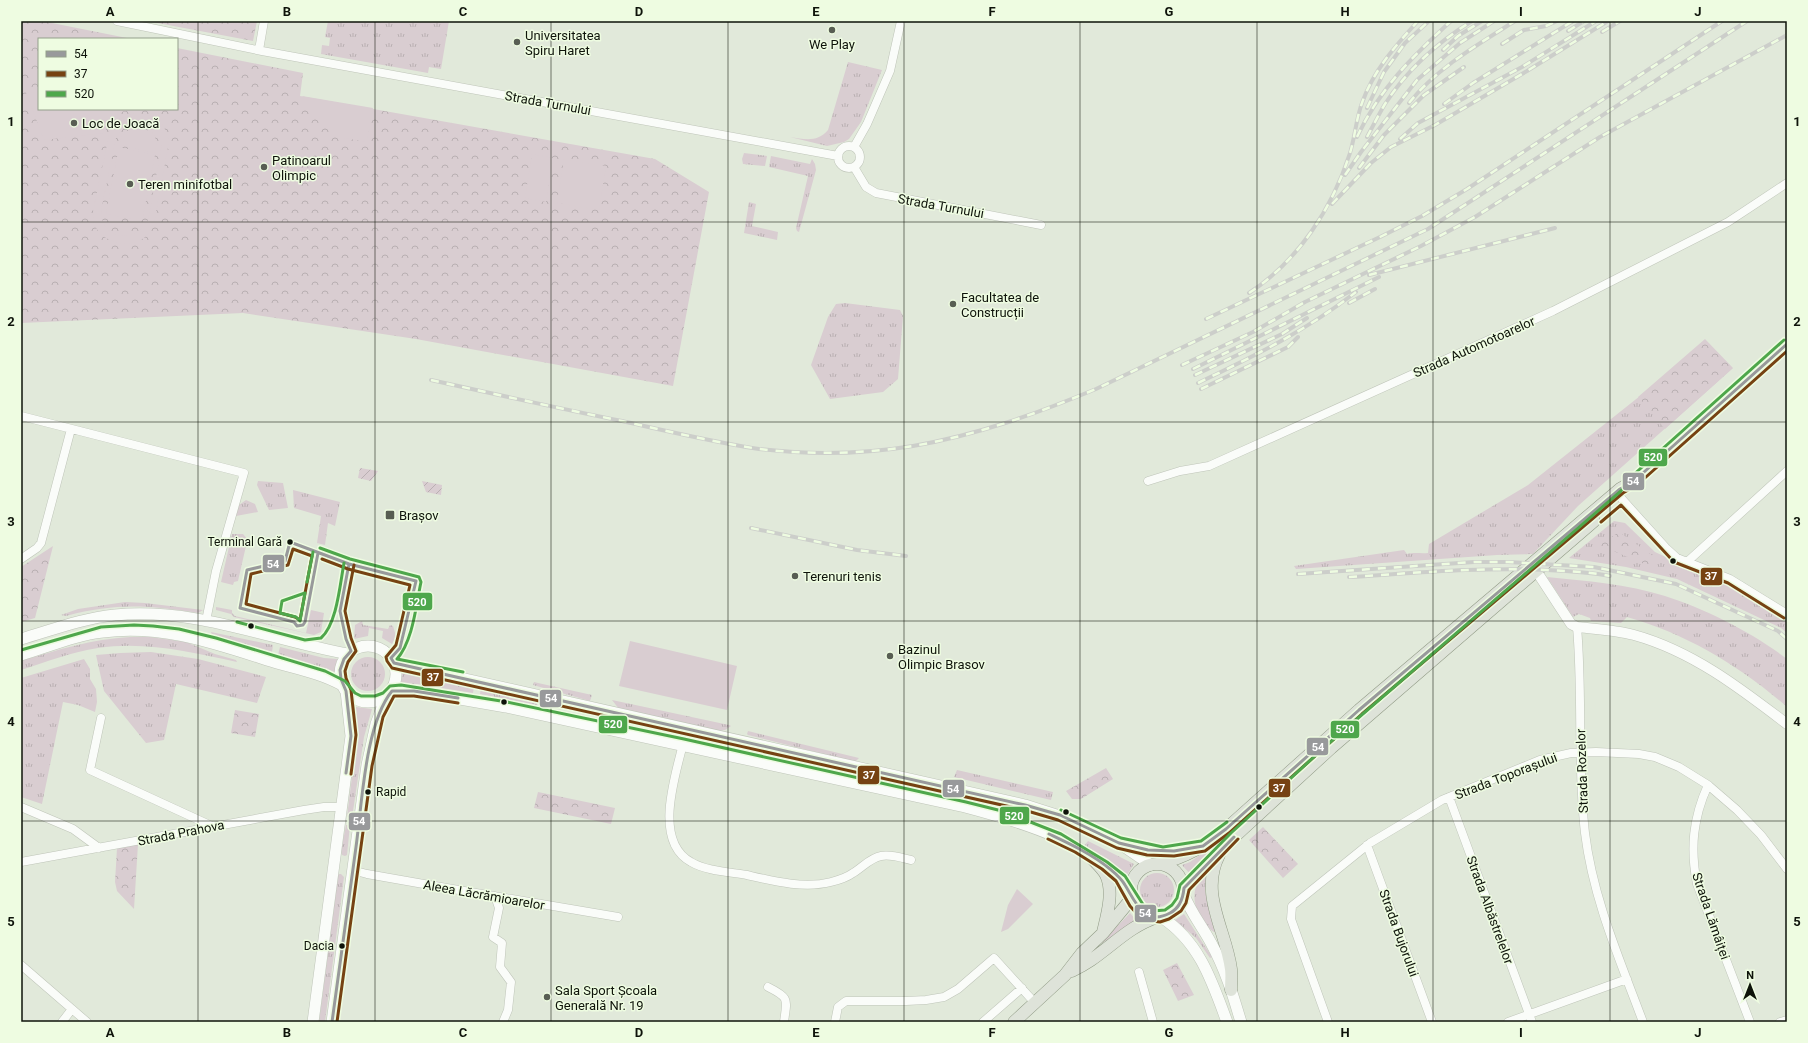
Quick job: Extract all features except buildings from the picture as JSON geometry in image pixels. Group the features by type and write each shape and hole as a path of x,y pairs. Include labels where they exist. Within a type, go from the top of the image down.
{"main road":[{"path":"1065,975 1091,960 1125,933 1143,922 1172,913 1176,909 1184,891 1226,845 1331,748 1537,572 1621,498 1634,481 1787,344"},
{"path":"1014,1022 1065,975 1082,953 1103,933 1132,896 1131,888 1135,877 1143,868 1187,855 1203,846 1226,829 1360,710 1620,489 1634,481"},
{"path":"21,640 83,620 115,615 151,614 206,621 348,654"},
{"path":"21,655 102,632 134,630 178,634 215,643 324,676 344,688 360,701 376,701 389,694 414,691 474,701 682,744 965,806 1000,816 1059,838 1091,857 1114,872 1132,896 1140,910 1146,914 1159,917 1171,923 1200,955 1217,994 1226,1022"},
{"path":"313,1022 351,736 340,670 348,654 356,648 369,646 384,651 394,663 396,677 372,738 352,870 332,1022"},
{"path":"394,663 512,688 1060,815 1119,843 1155,864 1173,869 1179,874 1193,916 1211,944 1231,990 1241,1022"},
{"path":"1119,843 1135,848 1163,852 1203,846"},
{"path":"1226,845 1215,863 1211,883 1212,899 1231,969 1231,990"},
{"path":"1091,857 1106,875 1108,885 1108,910 1103,933"},
{"path":"334,867 352,870"}],"street":[{"name":"Strada Turnului","path":"118,21 259,50 838,156"},
{"path":"259,50 264,21"},
{"path":"854,148 868,124 890,70 901,21"},
{"path":"844,148 854,148 858,151 860,158 854,167 847,168 841,165 838,156 844,148"},
{"name":"Strada Turnului","path":"854,167 866,187 876,193 1041,225"},
{"name":"Strada Automotoarelor","path":"1148,481 1180,471 1209,466 1553,311 1728,222 1787,182"},
{"path":"21,417 244,473 216,571 206,621"},
{"path":"21,559 37,548 41,543 71,429"},
{"path":"1687,562 1787,471"},
{"path":"1621,498 1666,548 1677,558 1730,579 1786,613"},
{"path":"1537,572 1571,624 1577,627 1633,634 1676,651 1720,674 1787,724"},
{"name":"Strada Rozelor","path":"1577,627 1583,810 1596,892 1643,1022"},
{"path":"102,718 90,770 214,827"},
{"path":"682,744 669,815 671,838 682,856 691,862 711,868 804,884 830,883 845,878 870,860 882,856 911,860"},
{"name":"Strada Toporașului","path":"1328,1022 1291,919 1290,910 1296,902 1367,845 1449,797 1540,760 1561,755 1581,753 1623,753 1655,758 1679,767 1708,785 1742,815 1761,835 1787,869"},
{"name":"Strada Lămâiței","path":"1708,785 1694,830 1694,865 1697,884 1750,1022"},
{"name":"Strada Albăstrelelor","path":"1449,797 1530,1018"},
{"path":"21,807 73,829 99,848"},
{"name":"Strada Prahova","path":"21,862 324,807 341,807"},
{"name":"Strada Bujorului","path":"1367,845 1432,1022"},
{"name":"Aleea Lăcrămioarelor","path":"352,870 367,874 618,917"},
{"path":"495,896 499,908 493,937 502,943 500,967 511,982 508,1010 504,1022"},
{"path":"835,1022 838,1007 846,1001 906,1001 944,997 958,989 994,958 1035,1003"},
{"path":"21,965 88,1022"},
{"path":"1139,972 1153,1022"},
{"path":"1508,1022 1530,1018 1627,979"},
{"path":"768,987 783,995 786,999 787,1004 784,1022"},
{"path":"983,1022 1022,988"},
{"path":"62,1022 72,1009"},
{"path":"1780,1022 1787,1020"}],"green space":[{"path":"21,21 42,21 127,38 38,38 38,110 178,110 178,48 303,73 300,96 655,159 709,192 673,386 416,339 243,313 21,323"},
{"path":"147,21 257,21 253,41"},
{"path":"328,21 449,21 441,69 429,67 428,73 321,54 322,45 329,46 330,38 325,37"},
{"path":"848,62 882,70 861,122 849,139 844,142 827,146 790,137 810,139 819,137 828,130"},
{"name":"Loc de Joacă","path":"38,92 38,110 130,110 116,113 104,133 44,140 26,93"},
{"path":"302,96 373,108 367,142 344,138"},
{"path":"138,113 151,116 160,121 165,129 169,142 154,223 148,234 142,239 127,244 111,240 98,231 94,224 93,211 110,130 122,118","holes":["132,122 144,123 153,126 159,133 162,144 148,220 143,228 136,233 120,235 113,233 107,228 103,221 101,211 116,138 125,125"]},
{"path":"134,128 150,131 153,134 156,141 155,153 119,145 123,133"},
{"name":"Teren minifotbal","path":"119,147 155,155 142,221 106,214"},
{"path":"744,153 767,156 765,166 743,164 742,159"},
{"path":"532,154 553,158 546,202 525,198"},
{"path":"771,156 810,164 812,159 815,164 816,170 799,232 796,228 808,176 769,167"},
{"path":"564,159 606,166 599,210 557,203"},
{"path":"749,202 756,204 752,226 778,232 777,240 744,233"},
{"path":"845,303 900,310 903,316 898,379 883,392 830,399 811,365 828,317 836,304"},
{"path":"1705,339 1733,368 1665,429 1638,397"},
{"path":"1733,368 1578,506 1533,554 1497,555 1296,569 1294,566 1404,550 1407,554 1428,553 1429,544 1528,485 1645,392"},
{"path":"360,468 378,471 371,481 358,478"},
{"path":"258,481 283,483 288,508 269,510 257,485"},
{"path":"422,481 442,485 441,495 426,492"},
{"path":"293,490 340,502 335,526 328,523 325,545 317,543 321,516 294,508"},
{"path":"246,500 255,504 258,512 236,516 239,505"},
{"path":"1614,521 1625,523 1655,552 1735,589 1787,617 1787,633 1781,628 1677,579 1626,567 1569,558"},
{"path":"1619,532 1660,561 1654,568 1599,545"},
{"path":"232,534 243,534 249,541 246,546 238,581 234,582 233,585 221,582"},
{"path":"53,546 35,618 21,622 21,567"},
{"path":"1547,577 1606,584 1651,592 1681,601 1744,631 1774,649 1787,659 1787,707 1732,665 1671,632 1627,617 1621,623 1591,621 1590,618 1579,614 1573,617"},
{"path":"125,602 203,610 198,613 163,608 116,607 66,616 61,615 78,609"},
{"path":"216,607 232,610 232,613 235,616 306,633 311,610 324,613 321,632 314,635 234,617 231,614 216,610"},
{"path":"362,621 363,625 388,629 390,625 393,626 396,636 392,644 382,638 383,631 369,628 368,636 354,639 355,625"},
{"path":"211,632 273,645 272,652 212,635"},
{"path":"130,637 150,637 186,642 215,654 236,660 237,662 168,649 116,646 79,652 21,670 21,661 34,657 61,649 102,640"},
{"path":"630,641 737,666 727,710 619,686"},
{"path":"280,647 324,658 338,659 334,674 318,667 278,655"},
{"path":"151,652 198,659 266,677 257,703 176,684 164,740 146,743 104,691 96,655"},
{"path":"371,657 378,659 383,664 385,674 383,684 378,689 365,691 358,689 353,684 351,671 353,664 358,659"},
{"path":"84,659 90,669 90,679 96,689 97,702 95,712 78,705 63,702 42,804 21,797 21,678"},
{"path":"402,668 474,687 473,693 417,684 401,684"},
{"path":"534,682 592,695 590,701 533,685"},
{"path":"481,688 537,701 537,705 480,694"},
{"path":"612,700 731,726 725,730 718,731 619,709"},
{"path":"356,707 372,709 364,737 352,818 347,817 357,736"},
{"path":"235,710 259,714 255,737 231,733"},
{"path":"748,731 859,758 855,762 748,735"},
{"path":"1106,768 1113,779 1081,799 1072,799 1066,791"},
{"path":"957,770 1053,792 1051,800 954,777"},
{"path":"538,792 615,808 611,824 534,808"},
{"path":"346,825 350,825 347,855 345,856 342,855 341,851"},
{"path":"1263,827 1298,864 1283,878 1249,840"},
{"path":"1224,838 1190,874 1182,865 1190,862"},
{"path":"1088,841 1134,864 1126,877 1084,846"},
{"path":"138,844 134,909 117,891 115,882 117,848"},
{"path":"1160,873 1167,875 1172,880 1174,890 1172,900 1167,905 1154,907 1147,905 1142,900 1140,887 1142,880 1147,875"},
{"path":"339,874 344,877 325,1022 319,1022 338,876"},
{"path":"1207,874 1205,891 1216,933 1203,921 1195,905 1194,896 1196,887 1200,880"},
{"path":"1017,889 1033,904 1008,929 1001,932 1008,905"},
{"path":"1130,913 1137,921 1102,943 1102,942"},
{"path":"1184,914 1212,957 1210,958 1196,938 1175,920"},
{"path":"1177,963 1194,995 1178,1001 1163,970"}],"railway":[{"path":"1249,293 1283,266 1311,232 1323,213 1343,174 1350,153 1360,109 1372,80 1386,59 1418,21"},
{"path":"1367,108 1384,72 1405,43 1429,21"},
{"path":"1357,137 1376,103 1398,74 1423,47 1451,21"},
{"path":"1367,137 1385,104 1413,68 1447,38 1472,21"},
{"path":"1443,50 1458,36 1482,21"},
{"path":"1345,175 1417,80 1460,43 1494,21"},
{"path":"1409,103 1420,90 1445,68 1472,48 1515,21"},
{"path":"1502,44 1524,30 1546,26 1557,21"},
{"path":"1444,104 1473,83 1573,21"},
{"path":"1568,31 1584,21"},
{"path":"1400,139 1418,123 1522,67 1596,21"},
{"path":"1332,204 1371,163 1391,147 1435,125 1608,21"},
{"path":"1602,32 1620,21"},
{"path":"1206,319 1422,216 1467,189 1722,21"},
{"path":"431,380 707,440 778,451 817,453 875,451 913,446 983,430 1029,415 1096,389 1428,229 1747,21"},
{"path":"1182,365 1253,332 1305,302 1421,246 1475,217 1600,137 1787,35"},
{"path":"1359,168 1384,135 1424,95 1464,67"},
{"path":"1369,275 1555,228"},
{"path":"1193,369 1379,277"},
{"path":"1349,303 1375,289"},
{"path":"1198,383 1279,342 1318,319 1356,292"},
{"path":"1195,375 1282,334 1307,318"},
{"path":"1201,389 1288,347 1298,337"},
{"path":"751,528 857,550 906,556"},
{"path":"1298,574 1474,562 1508,562 1594,567 1676,584 1778,631 1787,639"},
{"path":"1349,577 1497,569 1562,571 1610,576"}],"transit line":[{"name":"520","path":"21,650 101,627 134,625 179,629 216,638 325,671 345,681 355,693 361,696 375,696 383,693 390,686 401,685 507,702 684,739 966,802 1002,811 1061,834 1107,862 1125,876 1144,906 1153,911 1165,910 1172,905 1177,898 1180,885 1231,833 1328,744 1621,491 1631,477 1784,340"},
{"name":"54","path":"318,553 305,622 303,625 297,626 294,622 240,608 247,570 285,561 290,542 349,564 416,581 400,648 391,658 394,663 1025,805 1060,815 1119,843 1148,850 1174,851 1203,846 1226,829 1359,710 1620,489 1634,481 1787,344"},
{"name":"37","path":"322,559 348,569 410,585 396,645 386,657 392,668 1024,810 1058,820 1117,848 1147,855 1174,856 1205,851 1229,833 1362,714 1623,493 1637,485 1787,351"},
{"name":"37","path":"1601,522 1621,505 1674,562 1728,583 1784,618"},
{"name":"520","path":"320,548 350,559 419,577 421,582 413,622 407,643 397,659 463,672"},
{"name":"37","path":"293,549 312,556 300,620 295,617 246,604 251,574 288,565 293,549"},
{"name":"520","path":"307,582 313,552"},
{"name":"520","path":"237,622 305,640 321,638 331,623 334,614 344,563"},
{"name":"54","path":"346,773 351,736 346,691 341,679 340,670 344,659 351,651 346,639 340,611 349,564"},
{"name":"37","path":"351,774 356,735 351,690 345,671 348,662 356,651 351,638 345,611 354,565"},
{"name":"520","path":"305,593 300,621 296,617 280,613 282,601 305,593"},
{"name":"54","path":"332,1022 366,765 376,723 383,705 392,691 414,691 458,698"},
{"name":"37","path":"337,1022 372,766 383,717 394,696 414,696 458,703"},
{"name":"520","path":"1061,810 1121,838 1163,847 1201,841 1227,822"},
{"name":"54","path":"1049,834 1088,854 1110,869 1122,880 1137,905 1147,915 1153,917 1170,913 1176,909 1182,899 1184,888 1234,837"},
{"name":"37","path":"1048,839 1075,852 1102,869 1116,881 1130,906 1138,915 1152,921 1160,922 1169,919 1181,911 1186,903 1189,890 1238,839"}],"place":[{"name":"We Play","path":"832,30"},
{"name":"Universitatea Spiru Haret","path":"517,42"},
{"name":"Loc de Joacă","path":"74,123"},
{"name":"Patinoarul Olimpic","path":"264,167"},
{"name":"Teren minifotbal","path":"130,184"},
{"name":"Facultatea de Construcții","path":"953,304"},
{"name":"Brașov","path":"390,515"},
{"name":"Terminal Gară","path":"290,542"},
{"name":"Terenuri tenis","path":"795,576"},
{"name":"Bazinul Olimpic Brasov","path":"890,656"},
{"name":"Rapid","path":"368,792"},
{"name":"Dacia","path":"342,946"},
{"name":"Sala Sport Școala Generală Nr. 19","path":"547,997"}]}
